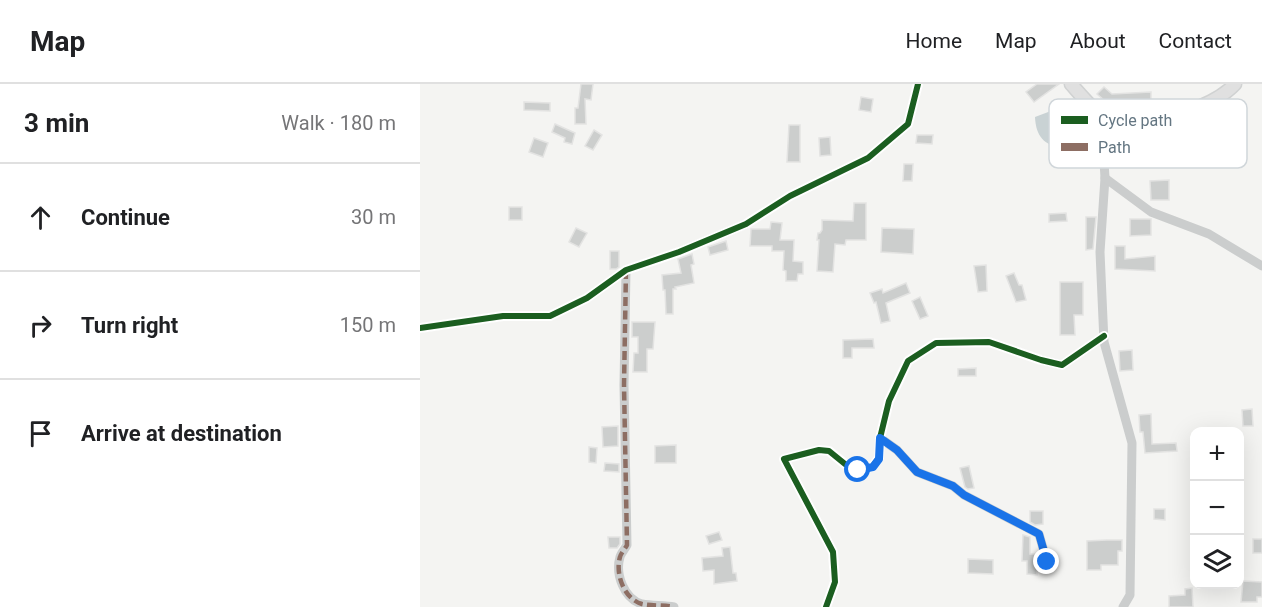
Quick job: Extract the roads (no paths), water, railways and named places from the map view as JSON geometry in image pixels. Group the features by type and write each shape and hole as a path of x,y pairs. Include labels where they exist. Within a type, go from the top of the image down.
{"main road":[{"path":"1071,84 1084,99"},
{"path":"1213,99 1230,90 1235,84"}],"street":[{"path":"420,328 503,316 550,316 587,298 626,270 679,252 746,224 790,196 868,158 908,124 918,84"},
{"path":"1105,168 1100,252 1104,336 1132,443 1130,595 1123,607"},
{"path":"1106,178 1151,212 1209,234 1262,266"},
{"path":"626,270 624,385 627,545 620,557 620,572 623,587 630,598 642,604 674,607"},
{"path":"826,607 835,582 832,552 784,459 819,450 829,451 845,464 858,470 873,467 879,459 880,438 889,401 908,362 936,342 989,342 1062,365 1104,336"},
{"path":"880,438 897,450 917,472 953,486 964,495 1039,534 1047,562"}]}
